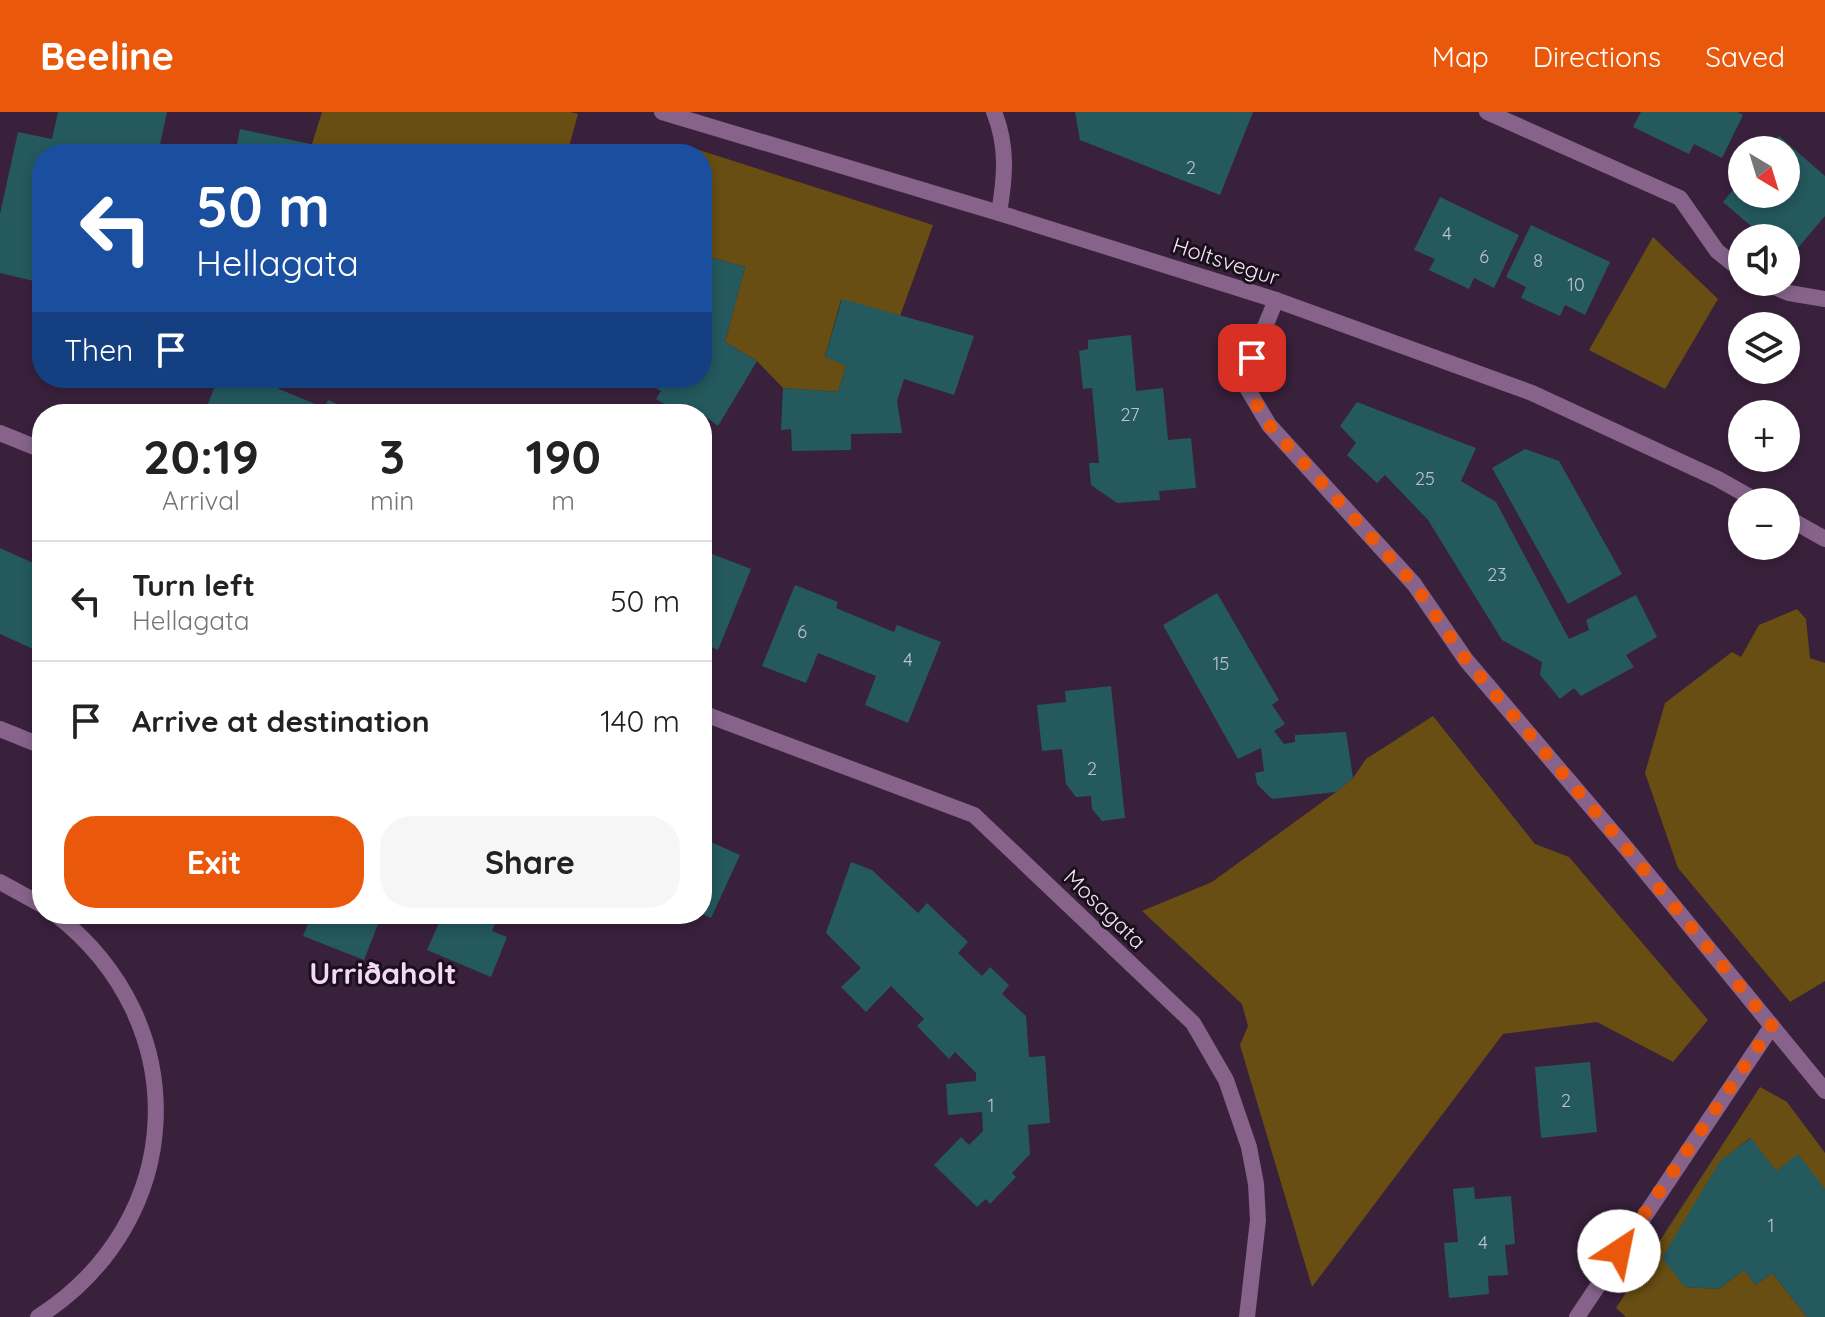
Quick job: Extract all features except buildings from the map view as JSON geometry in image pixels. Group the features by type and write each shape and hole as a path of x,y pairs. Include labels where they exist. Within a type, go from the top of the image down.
{"street":[{"name":"Holtsvegur","path":"662,112 1276,300 1532,393 1734,488"},
{"path":"994,112 1004,150 1005,176 999,213"},
{"path":"1487,112 1680,198 1717,251 1728,260"},
{"path":"1800,295 1825,299"},
{"path":"1276,300 1252,358 1247,388 1269,425 1414,584 1466,660 1627,849 1825,1091"},
{"path":"0,433 32,446"},
{"path":"1800,525 1825,539"},
{"name":"Mosagata","path":"712,717 974,815 1193,1023 1226,1080 1238,1110 1254,1171 1258,1220 1247,1317"},
{"path":"0,729 32,742"},
{"path":"0,882 32,900"},
{"path":"38,1317 70,1295 119,1240 149,1172 155,1137 153,1069 144,1035 110,969 66,924"},
{"path":"1577,1317 1772,1026"}],"shaded area":[{"path":"322,112 578,114 570,144 312,144"},
{"path":"712,154 933,225 900,316 841,300 825,356 846,366 838,392 783,388 757,361 725,342 745,267 712,258"},
{"path":"1653,237 1718,299 1665,389 1589,350"},
{"path":"1797,609 1806,619 1810,658 1825,663 1825,981 1790,1002 1678,868 1645,773 1665,703 1732,652 1741,657 1759,625"},
{"path":"1433,716 1535,844 1569,857 1708,1020 1673,1062 1597,1022 1503,1034 1312,1287 1240,1045 1248,1026 1242,1004 1142,911 1212,882 1336,792 1353,778 1366,759"},
{"path":"1760,1087 1787,1102 1825,1153 1825,1189 1776,1171 1750,1138 1720,1162 1663,1258 1686,1287 1719,1289 1744,1270 1756,1285 1772,1273 1807,1317 1626,1317 1616,1308"}],"district":[{"name":"Urriðaholt","path":"383,973"}],"route":[{"path":"1252,358 1247,388 1269,425 1414,584 1466,660 1772,1026 1619,1251"}]}
